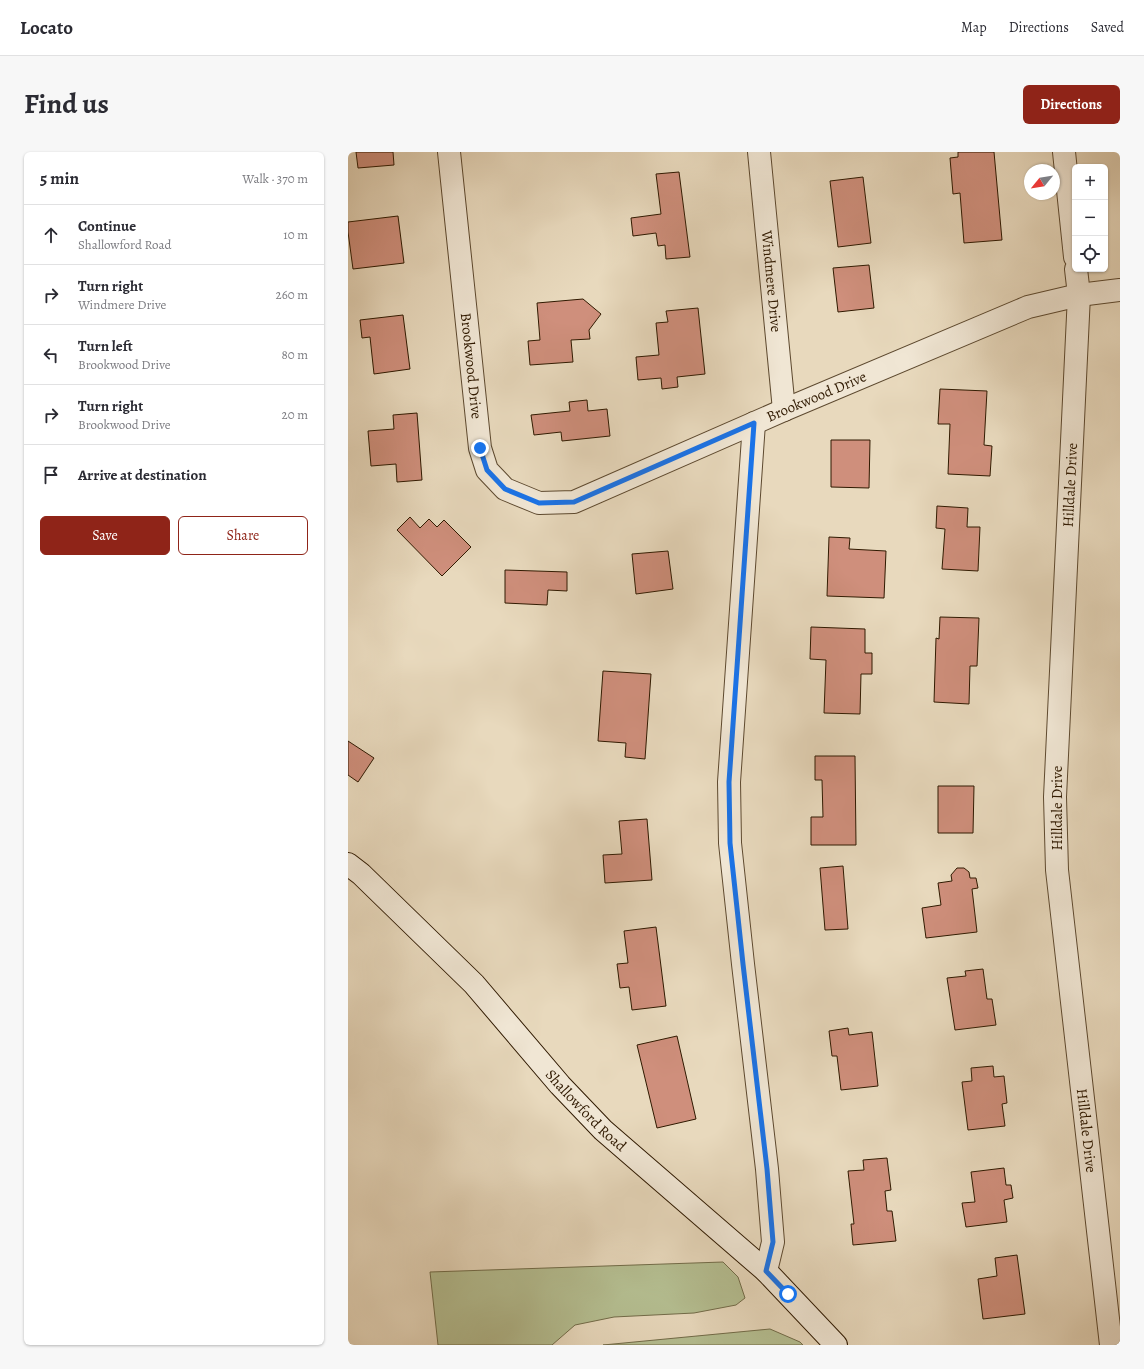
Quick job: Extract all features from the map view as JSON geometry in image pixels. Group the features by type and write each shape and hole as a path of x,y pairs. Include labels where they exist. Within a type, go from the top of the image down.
{"street":[{"name":"Brookwood Drive","path":"449,152 480,448 487,470 505,489 539,503 574,502 784,410 1028,307 1079,296 1120,290"},
{"name":"Windmere Drive","path":"759,152 784,410"},
{"path":"1064,152 1073,236"},
{"name":"Hilldale Drive","path":"1076,272 1079,296 1055,805 1057,870 1111,1345"},
{"path":"754,423 729,782 731,850 767,1169 773,1242 766,1271"},
{"name":"Shallowford Road","path":"348,864 362,874 474,984 560,1085 603,1130 766,1271 836,1345"}],"green space":[{"path":"723,1262 738,1277 745,1298 736,1305 694,1313 614,1317 575,1325 552,1345 438,1345 430,1272"},
{"path":"770,1329 800,1342 803,1345 603,1345"}],"building":[{"path":"356,152 393,152 394,165 358,168"},
{"path":"958,152 994,152 1002,240 964,243 960,193 953,194 950,158 958,157"},
{"path":"679,172 690,257 666,259 665,245 658,246 656,233 633,236 631,218 661,214 656,174"},
{"path":"863,177 871,243 838,247 830,181"},
{"path":"398,216 404,263 353,269 348,222"},
{"path":"869,265 874,308 838,312 833,268"},
{"path":"583,299 601,314 589,330 590,339 571,340 573,362 530,365 528,341 540,340 537,303"},
{"path":"698,308 705,374 677,377 678,387 662,389 661,378 638,380 636,357 659,355 656,323 668,322 666,311"},
{"path":"403,315 410,369 374,374 370,337 362,338 360,320"},
{"path":"940,389 987,391 984,445 992,446 990,476 948,474 950,424 938,424"},
{"path":"587,400 588,411 607,409 610,436 562,441 561,432 534,435 531,415 570,411 569,402"},
{"path":"417,413 422,480 397,482 396,464 371,466 368,431 394,429 393,415"},
{"path":"831,440 870,440 869,488 831,487"},
{"path":"937,506 968,508 967,527 980,527 978,571 942,569 945,529 936,528"},
{"path":"410,517 420,528 429,519 437,527 444,520 471,547 442,576 397,530"},
{"path":"829,537 850,538 849,549 886,551 884,598 827,596"},
{"path":"668,551 673,589 636,594 632,554"},
{"path":"505,570 567,572 567,591 548,590 547,605 505,603"},
{"path":"940,617 979,618 977,666 970,666 969,704 934,702 936,638 939,639"},
{"path":"811,627 865,629 865,653 872,653 872,674 861,674 860,714 824,713 826,660 810,659"},
{"path":"603,671 651,674 645,759 625,757 626,743 598,741"},
{"path":"348,741 374,758 358,782 348,775"},
{"path":"815,756 855,756 856,845 811,845 811,817 823,817 822,780 815,780"},
{"path":"938,786 974,786 973,833 938,833"},
{"path":"647,819 652,880 605,883 603,855 622,854 619,821"},
{"path":"843,866 848,929 825,930 820,868"},
{"path":"957,868 964,868 969,872 970,878 976,878 978,888 972,889 977,932 926,938 922,908 941,905 938,883 952,881 951,875"},
{"path":"656,927 666,1006 632,1010 629,987 620,988 617,964 628,963 624,931"},
{"path":"983,969 987,999 992,999 996,1025 955,1030 947,978 966,976 965,971"},
{"path":"848,1028 849,1035 872,1032 878,1086 841,1090 837,1056 832,1056 829,1031"},
{"path":"677,1036 696,1119 657,1128 637,1045"},
{"path":"993,1066 994,1077 1004,1076 1007,1103 1002,1104 1005,1126 968,1130 962,1082 972,1081 971,1068"},
{"path":"887,1158 891,1190 885,1191 887,1211 892,1211 896,1241 853,1245 851,1224 854,1224 848,1171 864,1170 863,1160"},
{"path":"1004,1168 1006,1185 1011,1185 1013,1198 1004,1200 1007,1222 966,1227 962,1203 975,1202 971,1172"},
{"path":"1017,1255 1025,1314 983,1319 978,1279 997,1276 995,1258"}],"route":[{"path":"480,448 487,470 505,489 539,503 574,502 754,423 729,782 730,843 767,1169 773,1242 766,1271 788,1294"}]}
